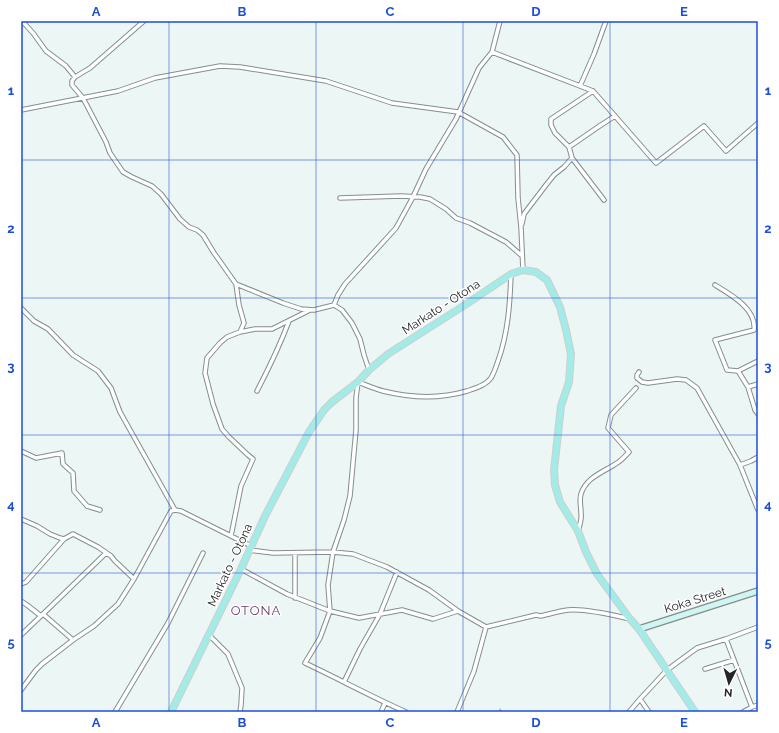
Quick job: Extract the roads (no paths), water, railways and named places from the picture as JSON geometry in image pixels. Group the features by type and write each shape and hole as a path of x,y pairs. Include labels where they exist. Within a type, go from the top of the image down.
{"main road":[{"name":"Markato - Otona","path":"171,712 242,569 265,516 309,432 324,410 358,382 369,370 388,354 511,274 523,270 536,272 547,280 560,306 571,354 569,382 561,406 554,470 555,485 560,502 578,532 597,574 639,629 695,712"},
{"name":"Koka Street","path":"639,629 758,591"}],"street":[{"path":"22,21 46,51 66,66 75,77"},
{"path":"144,21 90,68 75,77 72,81 72,85 83,98 106,142 110,153 123,172 152,186 161,194 180,219 189,227 197,230 203,235 236,284 239,305 244,323 240,332"},
{"path":"334,305 345,284 396,228 413,197 426,168 456,119 479,68 492,52 500,21"},
{"path":"580,86 606,21"},
{"path":"492,52 593,91 656,163 704,126 726,151 758,123"},
{"path":"21,110 118,91 155,78 220,66 240,66 326,81 392,103 458,112 503,137 517,156 518,198 523,270"},
{"path":"593,91 551,119 551,125 555,133 569,147 572,158 604,200"},
{"path":"569,147 615,116"},
{"path":"521,227 524,214 533,201 554,176 572,158"},
{"path":"340,198 401,196 430,199 446,209 456,218 470,223 506,242 522,255"},
{"path":"406,712 305,663 320,638 330,611 328,585 333,552 344,520 350,496 356,430 356,398 358,382 383,391 419,397 459,394 479,387 490,379 502,349 509,310 511,274"},
{"path":"236,284 301,309 314,310 334,305 342,310 352,323 360,339 369,370"},
{"path":"715,285 747,308 754,325 754,330 715,340 727,370 738,371 758,361"},
{"path":"21,308 34,322 48,329 73,355 98,371 111,388 120,412 175,510"},
{"path":"231,536 241,486 253,459 222,429 213,404 205,373 207,358 227,337 240,332 255,329 272,329 311,310"},
{"path":"257,391 284,336 289,321"},
{"path":"738,371 748,387 755,410 758,414"},
{"path":"639,372 637,378 642,382 648,383 677,379 686,380 697,388 740,465 758,510"},
{"path":"748,387 758,384"},
{"path":"578,532 582,514 580,495 584,487 590,480 618,462 629,452 608,428 611,415 636,388"},
{"path":"21,451 36,458 62,453 62,464 74,473 74,491 87,506 100,510"},
{"path":"740,465 758,457"},
{"path":"21,690 23,683 42,664 94,626 118,604 134,579 171,511 175,510 181,511 231,536 250,548 273,553 333,552 353,554 397,572 429,590 458,612 486,627 569,610 582,610 630,619"},
{"path":"21,519 50,534 64,539"},
{"path":"21,584 26,582 64,539 73,534 106,552 134,579"},
{"path":"21,635 106,552"},
{"path":"115,712 168,623 203,553"},
{"path":"295,553 295,598"},
{"path":"242,569 295,598 330,611 359,618 402,610 433,619 458,612"},
{"path":"344,682 360,649 380,614 397,572"},
{"path":"21,601 42,615 73,640"},
{"path":"457,712 474,671 486,627"},
{"path":"629,712 667,670 697,648 758,627"},
{"path":"209,635 228,654 242,688 240,712"},
{"path":"726,639 752,707"},
{"path":"705,669 734,660"},
{"path":"640,699 649,712"},
{"path":"381,712 385,703"},
{"path":"744,712 758,705"}],"district":[{"name":"OTONA","path":"256,610"}]}
